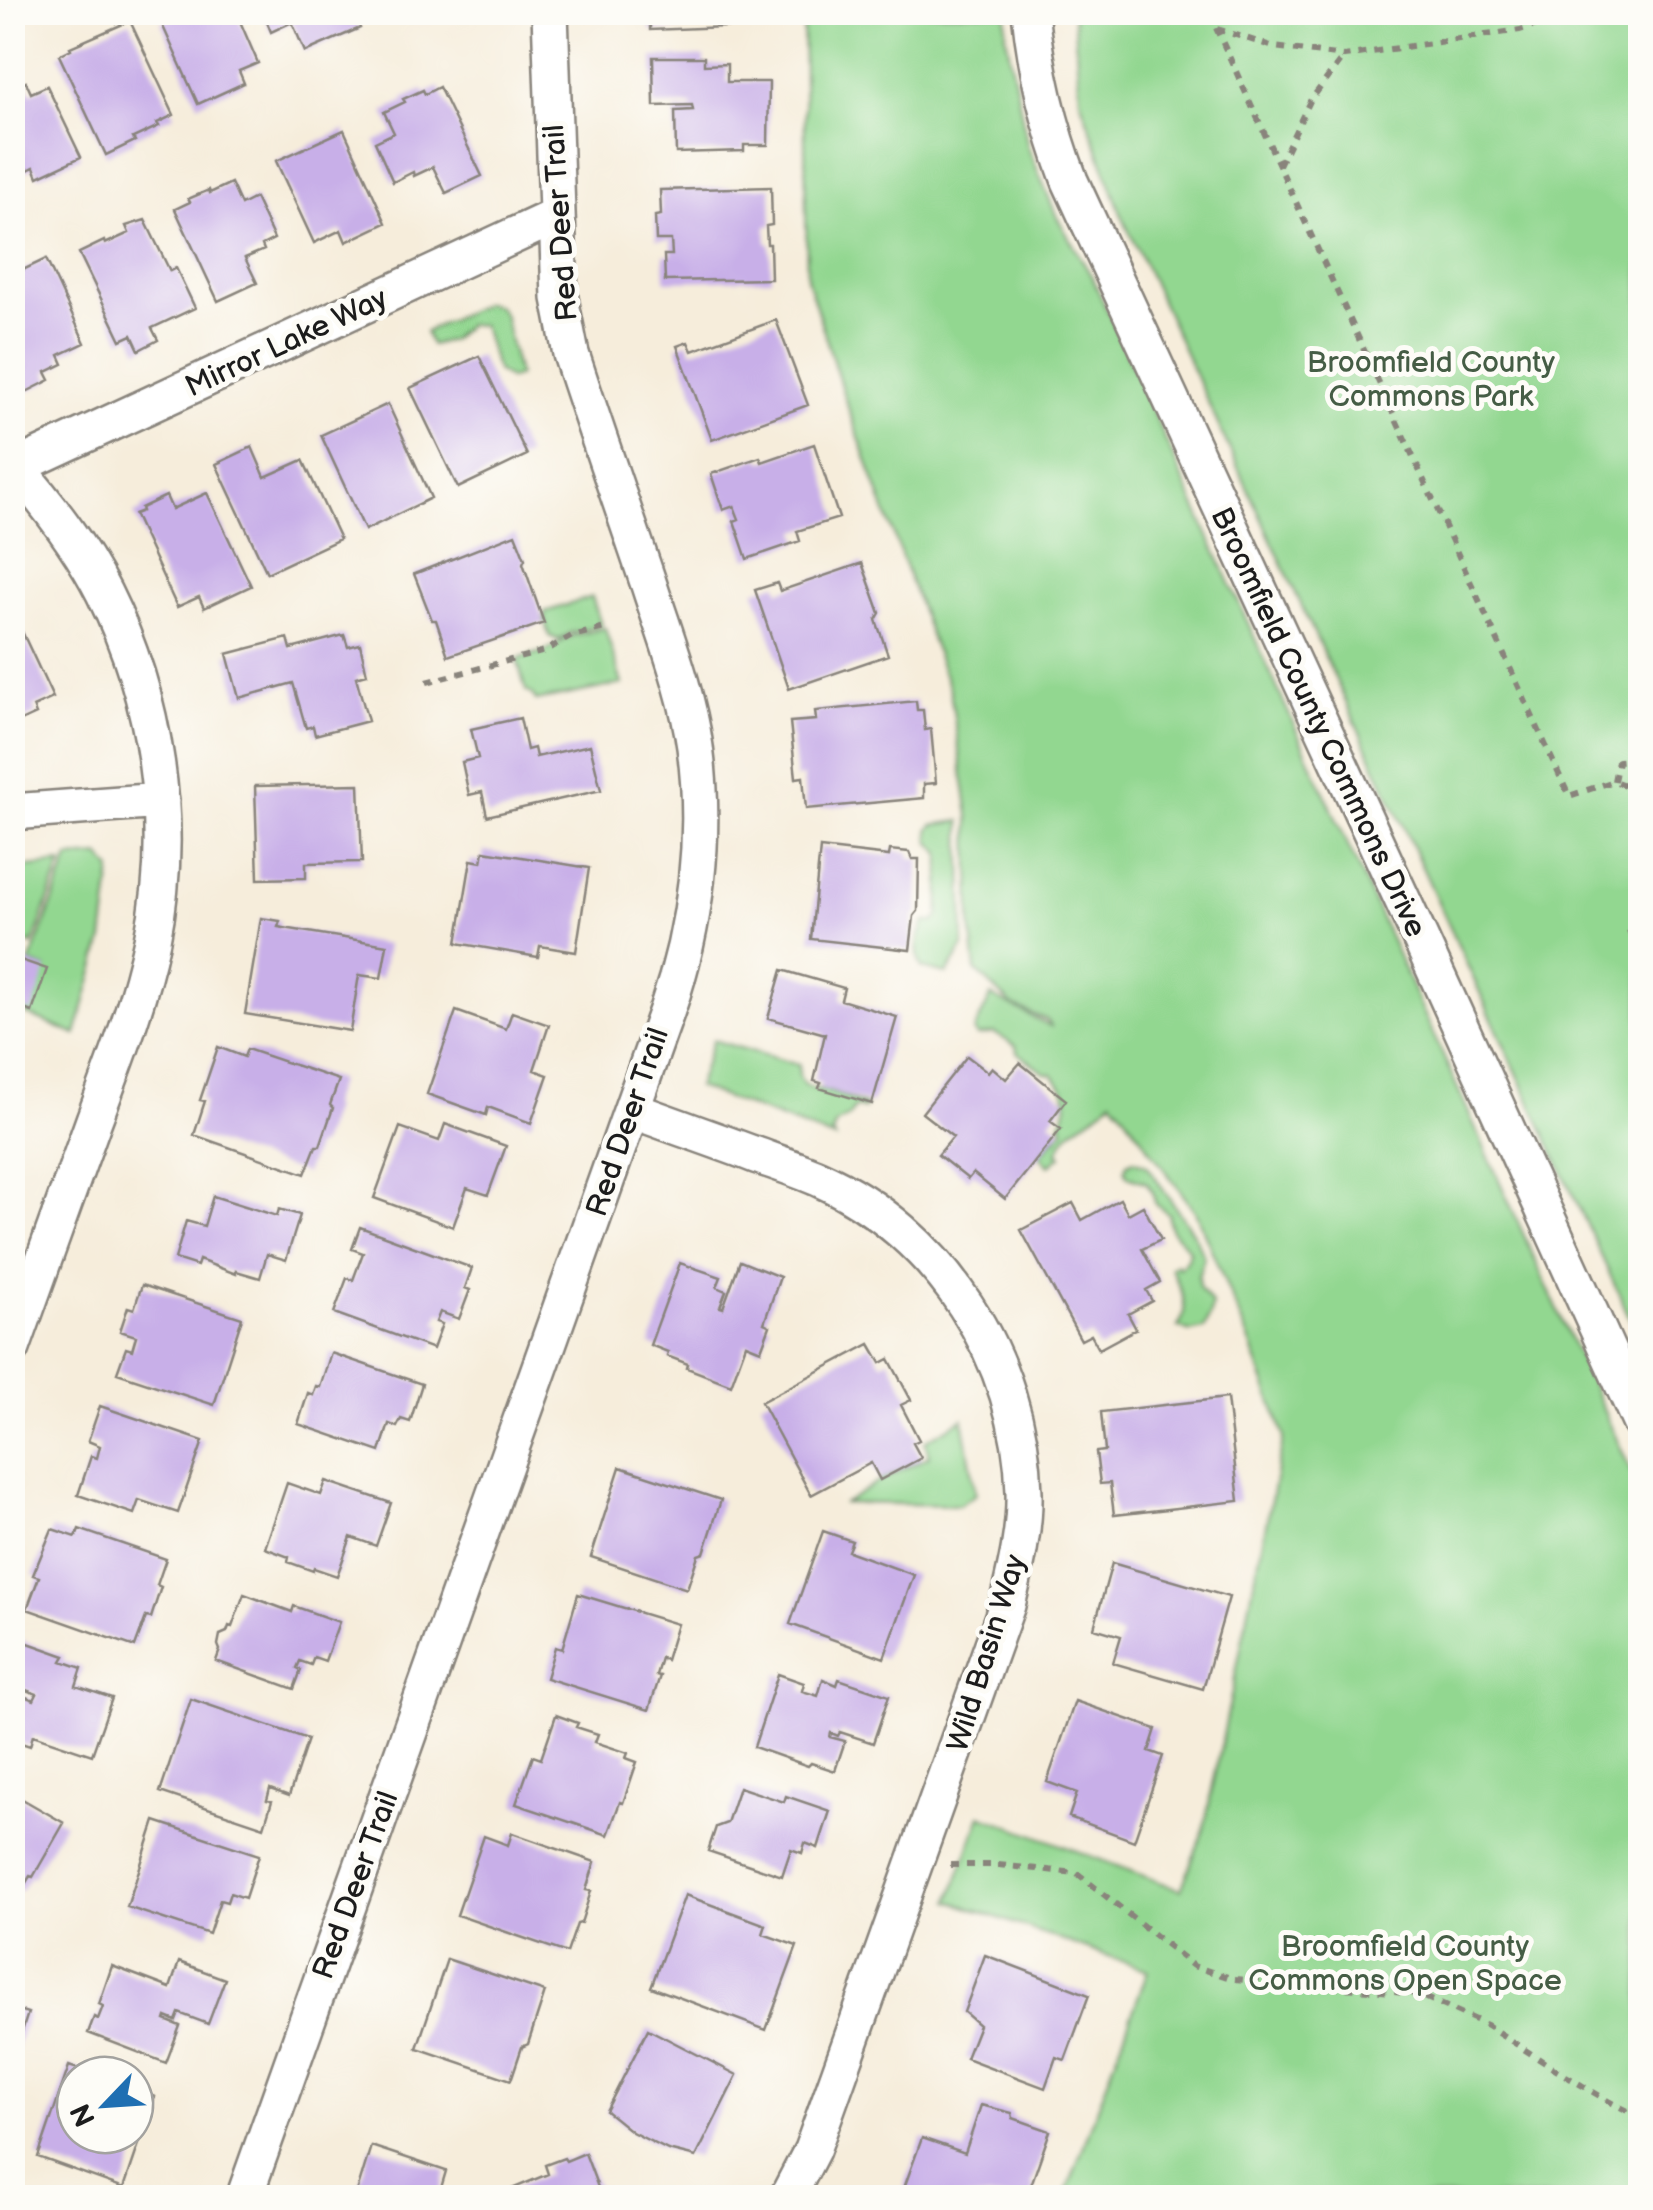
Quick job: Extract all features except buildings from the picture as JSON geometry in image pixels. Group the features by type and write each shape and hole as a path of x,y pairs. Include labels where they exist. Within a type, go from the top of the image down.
{"street":[{"name":"Red Deer Trail","path":"244,2198 632,1110 680,970 695,896 700,821 696,760 680,681 570,354 560,298 550,12"},
{"name":"Broomfield County Commons Drive","path":"1030,12 1044,104 1070,181 1640,1422"},
{"name":"Mirror Lake Way","path":"14,465 556,216"},
{"path":"12,1348 134,1010 153,937 161,872 161,800 149,717 133,662 104,592 65,528 14,465"},
{"path":"12,812 161,800"},
{"name":"Wild Basin Way","path":"632,1110 819,1178 867,1205 915,1244 952,1284 982,1331 1006,1388 1020,1441 1024,1489 1020,1551 1008,1605 812,2150 787,2198"}],"path":[{"path":"1577,12 1520,30 1344,56 1274,47 1216,28 1569,796 1614,781 1640,792"},
{"path":"1278,166 1310,102 1344,56"},
{"path":"427,682 545,651 572,636 605,628"},
{"path":"1614,781 1618,760 1640,758"},
{"path":"1640,921 1628,928 1640,955"},
{"path":"915,1864 998,1865 1077,1873 1193,1966 1234,1979 1418,1994 1487,2026 1640,2117"}],"green space":[{"name":"Broomfield County Commons Open Space","path":"803,13 1006,13 1006,36 1028,147 1057,217 1092,277 1640,1490 1640,2197 1065,2197 1148,1970 950,1901 981,1815 1181,1890 1204,1829 1284,1436 1195,1211 1122,1111 1112,1099 1068,1134 1058,1152 1061,1156 1049,1166 1040,1155 1064,1129 1061,1124 1067,1098 1062,1087 1052,1074 1017,1052 1016,1046 994,1033 977,1036 974,1031 991,996 1052,1027 1047,1020 1013,1006 976,971 969,815 950,691 846,402 807,278"},
{"name":"Broomfield County Commons Park","path":"1073,13 1640,13 1640,1340 1121,214 1080,99"},
{"path":"485,303 497,306 504,315 518,376 509,379 497,371 482,325 468,324 451,340 431,345 425,332"},
{"path":"592,597 601,625 559,640 549,636 545,612"},
{"path":"605,628 622,684 536,701 526,691 517,659 545,651 572,636"},
{"path":"961,821 964,947 947,974 922,968 918,945 925,922 934,922 939,917 941,853 930,842 929,830 933,825"},
{"path":"100,856 112,870 103,940 76,1035 21,1012 46,969 30,963 69,858"},
{"path":"62,863 33,944 13,940 13,869"},
{"path":"713,1040 799,1065 804,1084 866,1106 855,1107 849,1117 836,1124 832,1134 835,1139 697,1087"},
{"path":"1134,1160 1147,1165 1193,1233 1204,1257 1199,1287 1212,1304 1204,1329 1190,1332 1178,1327 1184,1305 1171,1268 1177,1264 1179,1268 1189,1250 1172,1230 1169,1214 1155,1203 1147,1183 1128,1176 1127,1163"},
{"path":"963,1419 976,1494 959,1505 845,1503 929,1456 925,1441"}]}
